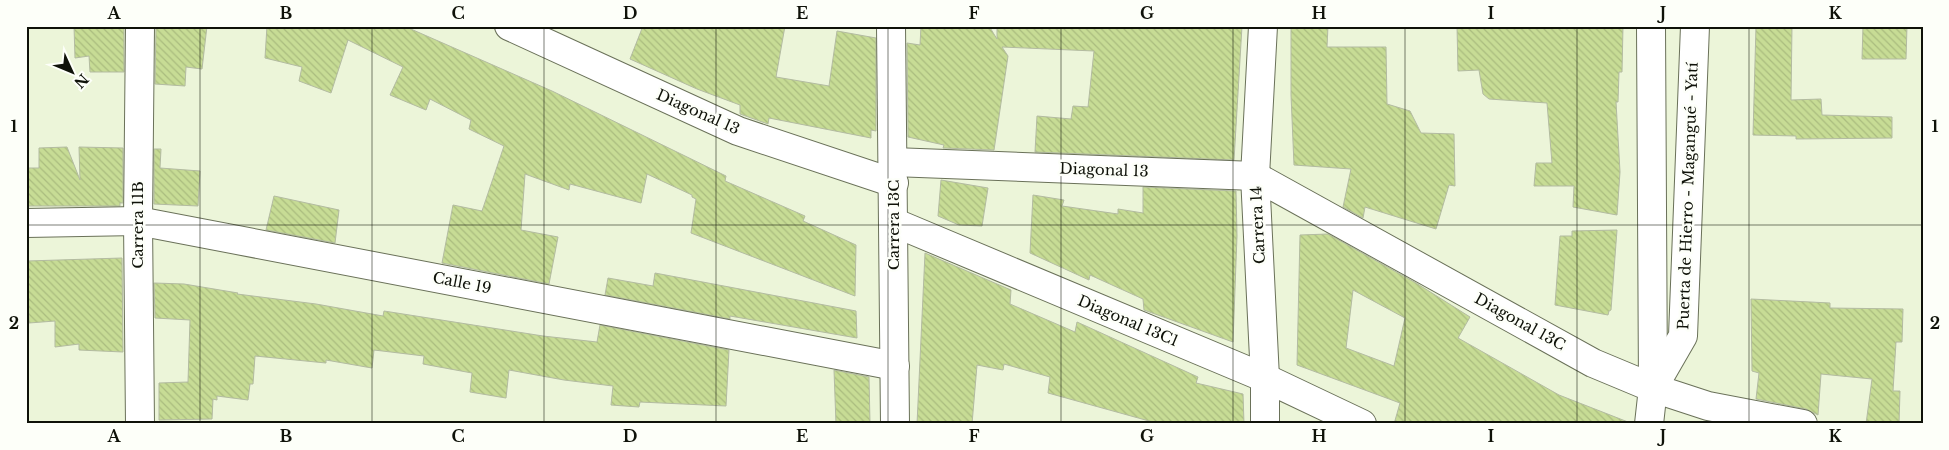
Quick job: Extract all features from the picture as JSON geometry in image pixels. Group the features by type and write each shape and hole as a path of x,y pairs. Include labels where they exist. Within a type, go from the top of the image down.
{"main road":[{"name":"Carrera 11B","path":"140,26 138,221 140,424"},
{"name":"Diagonal 13","path":"508,26 738,131 894,172 1255,176"},
{"name":"Carrera 13C","path":"891,26 894,172 895,424"},
{"name":"Carrera 14","path":"1263,26 1255,176 1265,378 1265,424"},
{"name":"Puerta de Hierro - Magangué - Yatí","path":"1649,424 1653,388 1651,26"},
{"name":"Puerta de Hierro - Magangué - Yatí","path":"1653,388 1684,336 1695,26"},
{"name":"Diagonal 13C","path":"1255,176 1593,363 1653,388 1708,406 1803,424"},
{"name":"Calle 19","path":"26,223 138,221 895,366"},
{"name":"Diagonal 13C1","path":"893,222 1265,378 1362,424"}],"building":[{"path":"74,26 124,26 124,72 90,72 89,56 75,58"},
{"path":"156,26 207,26 202,69 186,67 185,86 155,84"},
{"path":"267,26 404,26 552,91 726,176 725,181 805,216 803,221 856,245 855,296 691,233 696,199 692,195 647,174 641,203 570,184 569,190 525,174 521,230 558,237 549,284 442,263 453,205 482,211 504,146 469,129 471,120 430,99 426,110 390,95 403,67 348,40 331,93 299,81 302,67 265,58"},
{"path":"643,26 785,26 776,77 829,86 837,31 876,38 876,131 871,130 871,138 769,118 768,124 740,114 740,105 697,89 630,59"},
{"path":"921,26 989,26 997,39 997,26 1242,26 1234,160 1035,152 1037,116 1071,119 1073,106 1088,107 1094,51 1002,47 1008,56 994,150 943,148 944,145 908,137 907,43 920,45"},
{"path":"1291,26 1328,26 1327,47 1386,47 1387,104 1410,111 1421,133 1454,134 1455,186 1449,185 1436,229 1365,207 1363,218 1343,207 1351,169 1294,165"},
{"path":"1457,26 1623,26 1622,72 1619,72 1618,102 1616,102 1620,172 1617,215 1573,207 1574,186 1534,186 1536,163 1552,163 1547,103 1489,99 1483,94 1479,70 1458,71"},
{"path":"1756,26 1792,26 1791,100 1821,99 1822,115 1892,117 1892,138 1796,139 1796,136 1753,135"},
{"path":"1863,26 1907,26 1906,59 1862,59"},
{"path":"67,147 80,180 79,147 123,148 123,203 120,203 120,206 26,206 26,168 39,168 39,148"},
{"path":"154,149 161,149 160,168 200,171 198,206 154,204"},
{"path":"941,180 988,188 982,226 959,225 938,216"},
{"path":"1143,187 1236,191 1237,236 1233,342 1144,310 1143,299 1090,275 1089,280 1030,253 1033,195 1064,200 1062,206 1118,214 1118,209 1143,213"},
{"path":"274,196 339,210 335,243 266,230"},
{"path":"1617,230 1611,310 1608,315 1555,305 1560,236 1572,236 1572,231"},
{"path":"1328,234 1416,283 1470,317 1458,338 1559,395 1628,422 1628,424 1394,424 1400,403 1297,365 1300,235","holes":["1353,290 1405,318 1394,366 1346,348"]},
{"path":"925,253 1011,290 1010,304 1075,332 1077,322 1198,377 1196,383 1243,394 1244,424 1160,424 1048,393 1050,377 1004,364 1003,370 977,365 972,424 917,424"},
{"path":"122,258 123,352 79,350 79,344 55,347 55,321 29,323 27,261"},
{"path":"655,273 856,311 857,338 730,316 730,319 605,295 608,278 653,286"},
{"path":"154,283 184,284 383,316 384,311 543,336 597,342 600,325 729,350 726,406 640,402 639,407 611,405 613,386 564,380 509,370 506,398 470,392 472,373 423,364 424,356 374,350 372,368 326,360 326,363 255,356 253,384 250,384 248,400 217,396 217,400 213,399 212,419 159,420 159,383 188,382 190,320 155,318"},
{"path":"1751,299 1830,303 1830,308 1903,309 1902,342 1896,342 1893,391 1900,391 1899,424 1866,424 1872,379 1821,374 1818,415 1806,409 1756,399 1759,373 1752,371"},
{"path":"834,370 869,377 870,424 836,424"}]}
